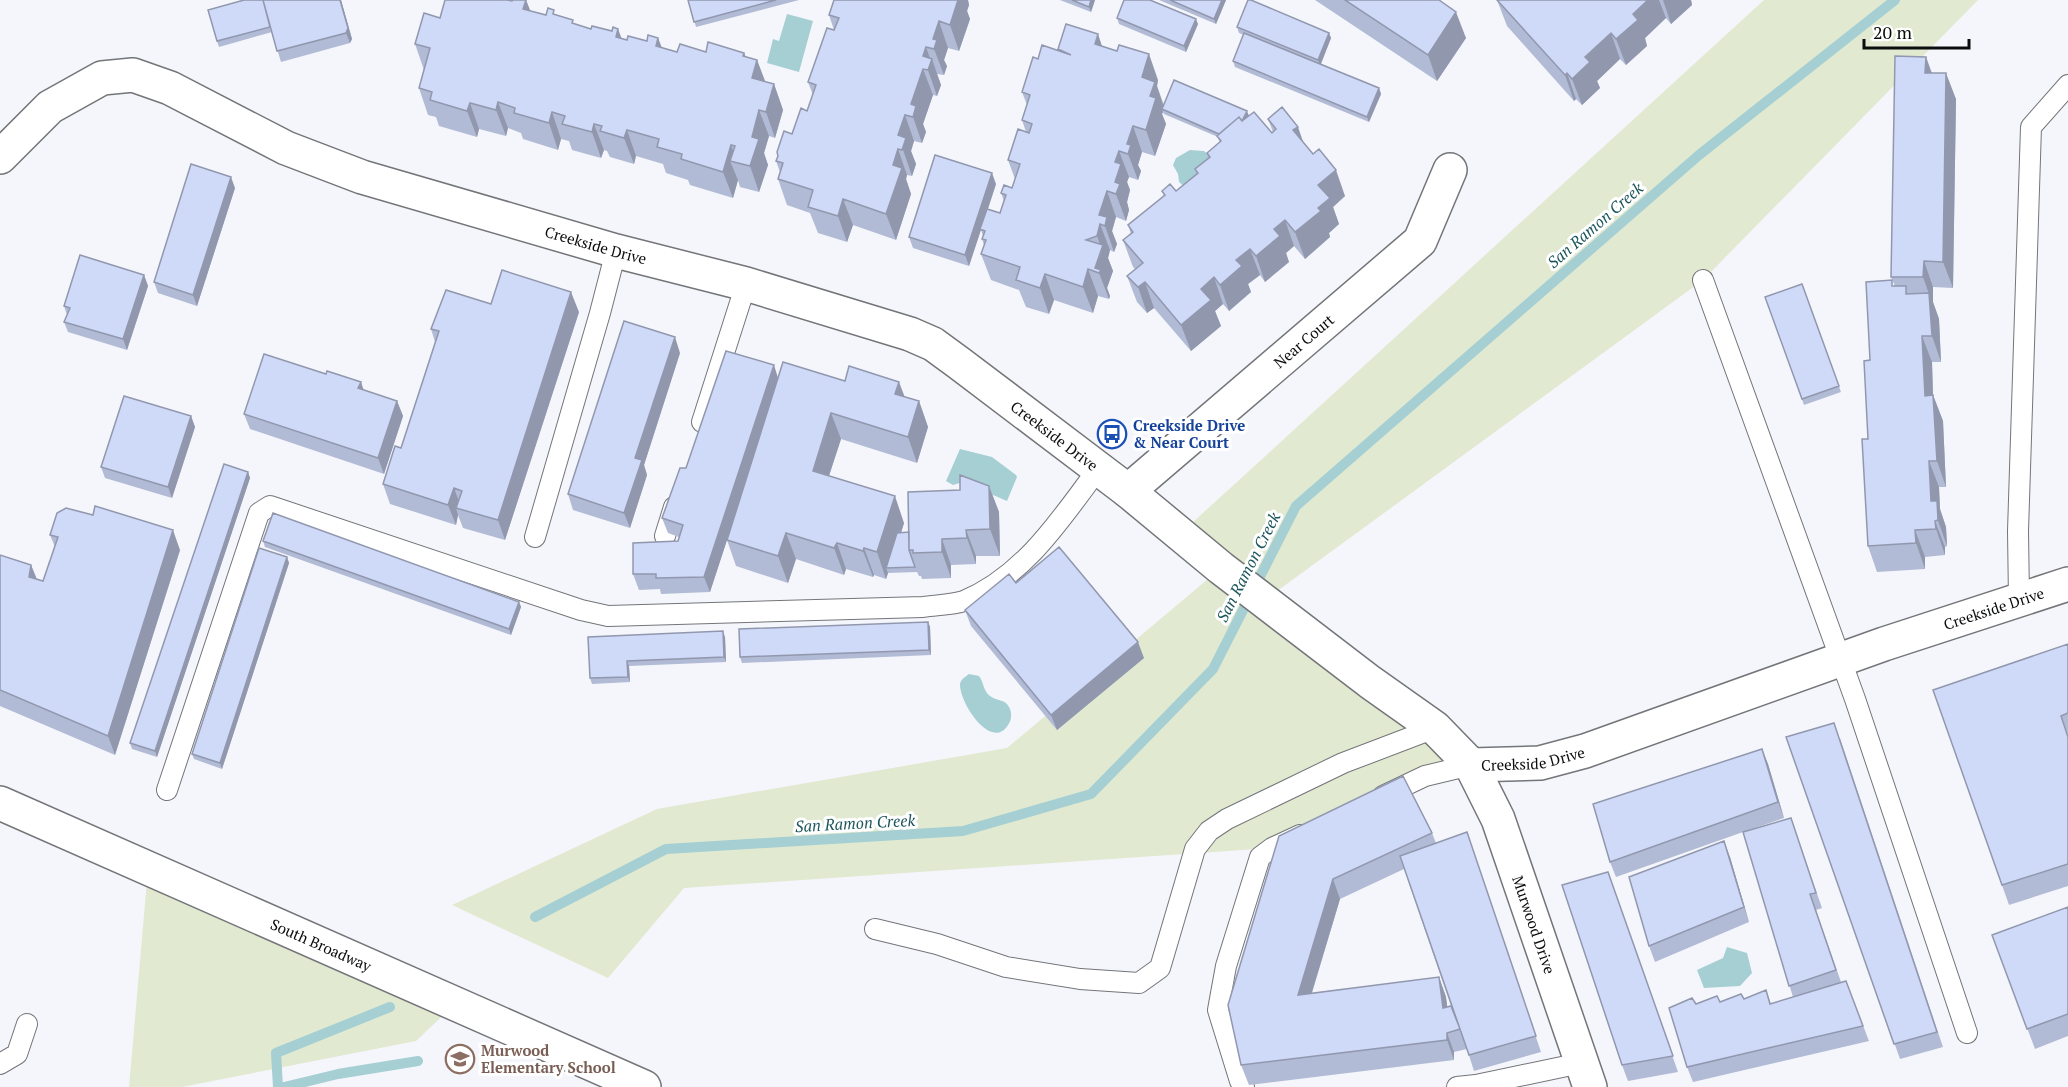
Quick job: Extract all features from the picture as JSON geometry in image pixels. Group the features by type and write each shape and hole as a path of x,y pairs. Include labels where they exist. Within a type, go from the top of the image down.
{"street":[{"name":"Creekside Drive","path":"0,157 50,107 102,78 133,75 170,88 286,148 362,177 616,250 746,284 910,334 933,344 1128,491 1221,568 1370,682 1435,728 1471,765 1540,763 1585,751 1839,661 2068,584"},
{"name":"Near Court","path":"1128,491 1420,241 1450,170"},
{"name":"Murwood Drive","path":"1471,765 1498,819 1590,1079"},
{"name":"South Broadway","path":"0,803 644,1087"},
{"path":"1512,810 1590,1079"}],"lane":[{"path":"2019,600 2018,531 2031,127 2068,85"},
{"path":"535,537 616,250"},
{"path":"1703,280 1839,661 1855,699 1967,1033"},
{"path":"697,438 746,284"},
{"path":"167,790 259,513 270,506 581,610 608,616 922,608 962,601 1004,579 1047,537 1098,469"},
{"path":"665,536 679,492"},
{"path":"875,929 937,944 1006,967 1080,979 1138,983 1160,968 1195,849 1209,831 1227,819 1343,763 1435,728"},
{"path":"1364,805 1425,777 1471,765"},
{"path":"1244,1087 1240,1081 1218,1010 1226,966 1260,857 1272,848 1313,829"},
{"path":"0,1064 17,1054 27,1024"},
{"path":"1457,1087 1590,1079"}],"green space":[{"path":"1764,0 1978,0 1703,280 1265,600 1471,765 1272,848 684,888 608,978 452,905 657,809 1007,748 1221,568 1180,534"},
{"path":"148,869 454,1005 416,1041 182,1087 129,1087"}],"water":[{"path":"787,14 813,21 799,72 767,63 773,39 779,41"},
{"path":"1190,150 1204,151 1211,157 1185,187 1179,182 1173,165 1176,158"},
{"path":"960,449 992,457 1016,475 1007,501 963,482 953,485 946,481"},
{"path":"969,674 979,676 988,694 1009,707 1010,721 1001,732 993,733 985,729 970,712 960,684 962,679"},
{"path":"1727,947 1747,953 1752,973 1740,986 1704,988 1697,970 1723,958"}],"building":[{"path":"244,0 263,0 270,27 217,41 208,10"},
{"path":"263,0 340,0 348,28 346,33 277,51"},
{"path":"445,0 526,0 523,9 546,15 548,8 554,10 553,14 591,29 592,26 612,31 613,27 618,29 616,37 627,40 628,36 647,41 648,35 658,38 656,46 677,52 680,44 706,52 708,42 744,53 743,56 757,60 752,78 774,84 766,112 759,110 752,137 759,139 750,166 730,161 735,146 731,145 723,172 681,159 682,154 657,147 659,139 627,130 624,138 600,131 602,126 594,124 592,132 562,124 565,116 552,112 549,123 514,113 515,108 498,102 496,110 470,103 467,111 430,100 432,92 419,88 430,48 415,44 424,13 440,18"},
{"path":"688,0 776,0 694,22"},
{"path":"834,0 958,0 950,25 939,21 933,39 937,40 934,49 926,47 923,56 932,59 928,70 923,69 911,104 916,106 913,117 905,115 898,135 906,138 902,150 898,149 893,165 902,168 886,214 843,199 838,216 808,207 813,190 778,179 783,163 776,161 777,152 784,131 792,134 801,108 807,111 816,85 808,82 827,28 834,30 839,18 829,15"},
{"path":"1072,0 1091,0 1089,7"},
{"path":"1124,0 1150,0 1196,19 1184,46 1117,18"},
{"path":"1170,0 1222,0 1214,19"},
{"path":"1248,0 1329,33 1318,60 1237,27"},
{"path":"1345,0 1439,0 1456,12 1428,55"},
{"path":"1497,0 1648,0 1633,14 1638,20 1616,39 1611,33 1585,57 1590,62 1572,79 1567,73 1565,75"},
{"path":"1066,24 1098,34 1095,44 1117,51 1119,45 1149,54 1142,77 1155,82 1150,96 1156,98 1146,130 1133,126 1127,144 1131,145 1128,154 1119,151 1115,162 1121,164 1115,182 1120,184 1116,194 1107,191 1099,215 1107,217 1105,226 1100,224 1097,236 1086,240 1103,245 1095,268 1101,270 1099,273 1088,269 1083,287 1045,274 1040,288 1016,280 1020,267 981,254 986,240 982,239 985,231 980,229 987,209 1000,213 1006,195 1001,193 1004,185 1012,188 1020,164 1008,160 1018,129 1029,133 1032,124 1022,120 1030,95 1022,92 1033,57 1038,59 1042,45 1071,55 1058,49"},
{"path":"1244,33 1379,88 1367,117 1233,61"},
{"path":"1895,56 1926,57 1925,73 1946,73 1943,262 1924,261 1923,277 1891,277"},
{"path":"1174,80 1247,111 1242,121 1239,117 1219,134 1162,109"},
{"path":"1282,107 1298,127 1293,130 1313,154 1319,149 1336,170 1318,185 1330,198 1318,208 1321,211 1295,232 1285,220 1274,229 1280,236 1256,256 1250,249 1236,260 1242,266 1220,285 1214,277 1201,289 1211,300 1181,325 1145,282 1138,287 1127,276 1143,263 1123,240 1133,232 1128,225 1165,195 1162,191 1170,184 1176,191 1198,173 1195,169 1210,157 1207,153 1221,141 1217,136 1239,117 1242,121 1254,112 1272,133 1276,129 1268,119"},
{"path":"935,155 992,173 965,255 909,237"},
{"path":"191,164 231,177 193,295 154,282"},
{"path":"80,255 144,275 123,339 64,322 70,308 64,306"},
{"path":"502,270 571,292 498,520 456,508 462,491 454,488 448,505 383,484 395,446 401,448 439,331 431,329 446,290 491,304"},
{"path":"1892,280 1892,286 1906,286 1906,294 1929,293 1932,336 1922,336 1925,396 1933,395 1937,461 1929,461 1931,501 1937,501 1938,520 1935,521 1936,529 1915,530 1916,543 1868,546 1862,439 1868,439 1864,361 1870,360 1866,282"},
{"path":"1802,284 1839,386 1802,399 1765,297"},
{"path":"624,321 675,337 635,458 642,460 624,513 568,494"},
{"path":"726,351 774,365 704,577 656,578 656,574 633,574 633,543 678,541 683,525 662,518 680,468 686,468"},
{"path":"264,354 326,374 327,371 361,382 358,388 397,401 378,458 244,414"},
{"path":"783,362 845,381 849,366 899,382 895,394 919,401 908,437 831,413 813,471 895,496 877,552 864,548 863,551 837,543 834,548 786,533 778,556 727,540"},
{"path":"124,396 191,416 168,487 101,467"},
{"path":"224,464 248,472 155,751 130,743"},
{"path":"960,475 989,486 990,529 966,530 967,538 942,539 942,552 913,553 913,550 909,550 908,492 960,490"},
{"path":"95,506 173,530 108,736 0,690 0,555 31,565 29,577 43,581 58,537 50,535 57,513 66,508 93,515"},
{"path":"273,513 519,602 509,629 263,541"},
{"path":"909,532 909,550 915,567 886,568 897,533"},
{"path":"1059,547 1138,642 1051,715 965,610 1009,574 1016,583"},
{"path":"259,548 287,557 220,763 192,754"},
{"path":"928,622 929,650 740,657 739,629"},
{"path":"723,631 724,657 627,661 628,677 590,678 588,637"},
{"path":"2068,644 2068,713 2061,716 2068,737 2068,864 2002,885 1933,690"},
{"path":"1834,723 1937,1032 1894,1044 1786,737"},
{"path":"1762,749 1778,802 1610,862 1593,804"},
{"path":"1403,776 1432,833 1333,879 1298,995 1439,977 1443,1008 1451,1006 1460,1029 1447,1033 1447,1040 1241,1065 1228,1005 1279,836"},
{"path":"1791,818 1816,893 1810,894 1836,970 1789,986 1743,832"},
{"path":"1467,832 1536,1036 1469,1055 1400,856"},
{"path":"1724,841 1744,907 1649,946 1629,877"},
{"path":"1608,872 1673,1056 1622,1065 1562,885"},
{"path":"2068,907 2068,1014 2027,1029 1992,935"},
{"path":"1846,981 1863,1026 1687,1067 1669,1008 1692,998 1696,1004 1717,996 1720,1002 1741,994 1744,999 1766,990 1770,1004"}],"waterway":[{"name":"San Ramon Creek","path":"535,917 666,849 963,831 1091,794 1213,669 1296,506 1699,155 1895,0"},
{"name":"San Ramon Creek","path":"278,1087 276,1053 390,1007"},
{"path":"284,1087 338,1074 418,1061"}],"place":[{"name":"Creekside Drive & Near Court","path":"1112,434"},
{"name":"Murwood Elementary School","path":"460,1059"}]}
